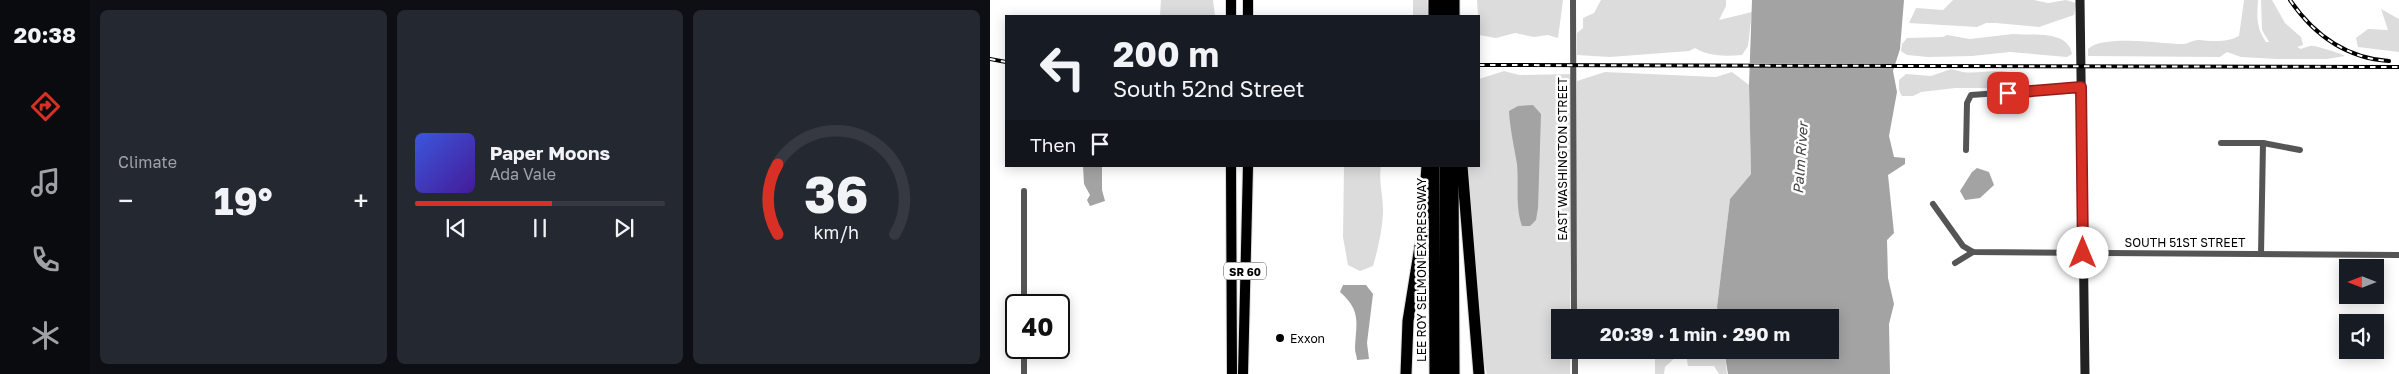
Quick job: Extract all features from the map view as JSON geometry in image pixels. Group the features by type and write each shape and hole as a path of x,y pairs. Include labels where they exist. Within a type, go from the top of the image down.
{"highway":[{"path":"1434,0 1434,15"},
{"path":"1444,0 1444,15"},
{"path":"1454,0 1454,15"},
{"path":"1406,374 1408,321 1422,234 1427,167"},
{"name":"LEE ROY SELMON EXPRESSWAY","path":"1434,167 1435,374"},
{"path":"1445,167 1445,374"},
{"path":"1453,167 1454,374"},
{"path":"1462,167 1480,374"}],"main road":[{"path":"1231,0 1231,15"},
{"path":"1248,0 1248,15"},
{"name":"SR 60","path":"1232,167 1232,374"},
{"name":"SR 60","path":"1244,371 1248,167"},
{"path":"1232,185 1248,184"},
{"path":"1228,374 1232,362"}],"street":[{"name":"EAST WASHINGTON STREET","path":"1573,0 1574,309"},
{"path":"2080,0 2085,374"},
{"path":"1966,150 1967,103 1971,96 2081,87"},
{"path":"2221,143 2263,144 2300,150"},
{"path":"2261,254 2263,144"},
{"path":"1024,190 1024,294"},
{"path":"1933,204 1963,246 1974,252"},
{"path":"1955,263 1974,252"},
{"name":"SOUTH 51ST STREET","path":"1974,252 2399,255"},
{"path":"1024,359 1024,374"},
{"path":"1574,359 1575,374"}],"shaded area":[{"path":"1161,0 1213,0 1215,15 1160,15"},
{"path":"1413,0 1427,0 1429,15 1413,15"},
{"path":"1477,0 1563,0 1558,38 1548,35 1534,37 1515,33 1496,38 1480,35 1480,15 1478,15"},
{"path":"1601,0 1726,0 1726,6 1719,20 1752,12 1748,46 1742,55 1724,56 1700,51 1695,48 1689,51 1610,57 1577,55 1577,33 1583,28 1583,18 1594,13"},
{"path":"1953,0 2034,0 2048,3 2066,0 2076,3 2074,15 2039,27 1996,23 1986,23 1977,27 1909,23 1916,8 1943,10"},
{"path":"2244,0 2258,0 2257,17 2259,27 2266,42 2269,42 2262,30 2261,0 2272,0 2285,23 2301,37 2303,45 2297,47 2301,49 2315,46 2345,56 2327,59 2277,59 2241,57 2227,52 2220,57 2088,56 2088,49 2096,44 2106,42 2133,41 2183,44 2196,40 2229,40 2239,36"},
{"path":"2381,9 2399,19 2399,52 2358,47 2356,38 2368,29 2388,30"},
{"path":"2013,34 2056,37 2069,46 2072,54 2067,57 2010,52 1972,56 1928,57 1907,55 1901,51 1902,44 1907,38 1943,37 1947,35 1970,39"},
{"path":"1951,69 1970,73 2011,72 2025,80 2022,83 1994,88 1955,88 1921,92 1913,96 1902,96 1899,90 1899,80 1906,74 1931,76"},
{"path":"1504,71 1519,75 1572,74 1570,309 1551,309 1551,359 1570,359 1570,374 1487,374 1479,346 1464,167 1480,167 1480,79"},
{"path":"1605,72 1716,77 1732,72 1749,85 1751,174 1730,199 1717,309 1575,309 1577,81"},
{"path":"1344,167 1381,167 1382,227 1373,266 1360,271 1348,265 1343,237"},
{"path":"1655,359 1674,359 1665,367 1664,374 1655,374"},
{"path":"1687,359 1725,359 1727,374 1719,374 1714,366 1688,366"}],"water":[{"name":"Palm River","path":"1752,0 1904,0 1900,49 1893,71 1897,92 1889,136 1894,157 1905,158 1905,164 1888,175 1894,233 1887,240 1888,278 1894,304 1889,324 1890,374 1728,374 1726,359 1839,359 1839,309 1717,309 1730,199 1751,174 1749,85"},
{"path":"1533,105 1541,114 1538,208 1536,220 1530,226 1522,226 1518,203 1517,164 1509,111 1518,106"},
{"path":"1083,167 1102,167 1102,190 1105,201 1090,206 1087,200 1090,195 1084,184"},
{"path":"1977,168 1989,172 1994,185 1980,198 1965,200 1960,191 1972,172"},
{"path":"1343,285 1366,285 1373,294 1367,343 1369,359 1357,360 1355,349 1355,312 1352,305 1340,292"}],"pier":[{"path":"1747,63 1898,64 1897,67 1747,67"}],"railway":[{"path":"2290,0 2299,13 2332,42 2345,50 2359,55 2389,61"},
{"path":"990,59 1005,62"},
{"path":"1480,65 2399,67"}],"place":[{"name":"Exxon","path":"1280,338"}],"route":[{"path":"2008,93 2081,87 2083,253"}]}
